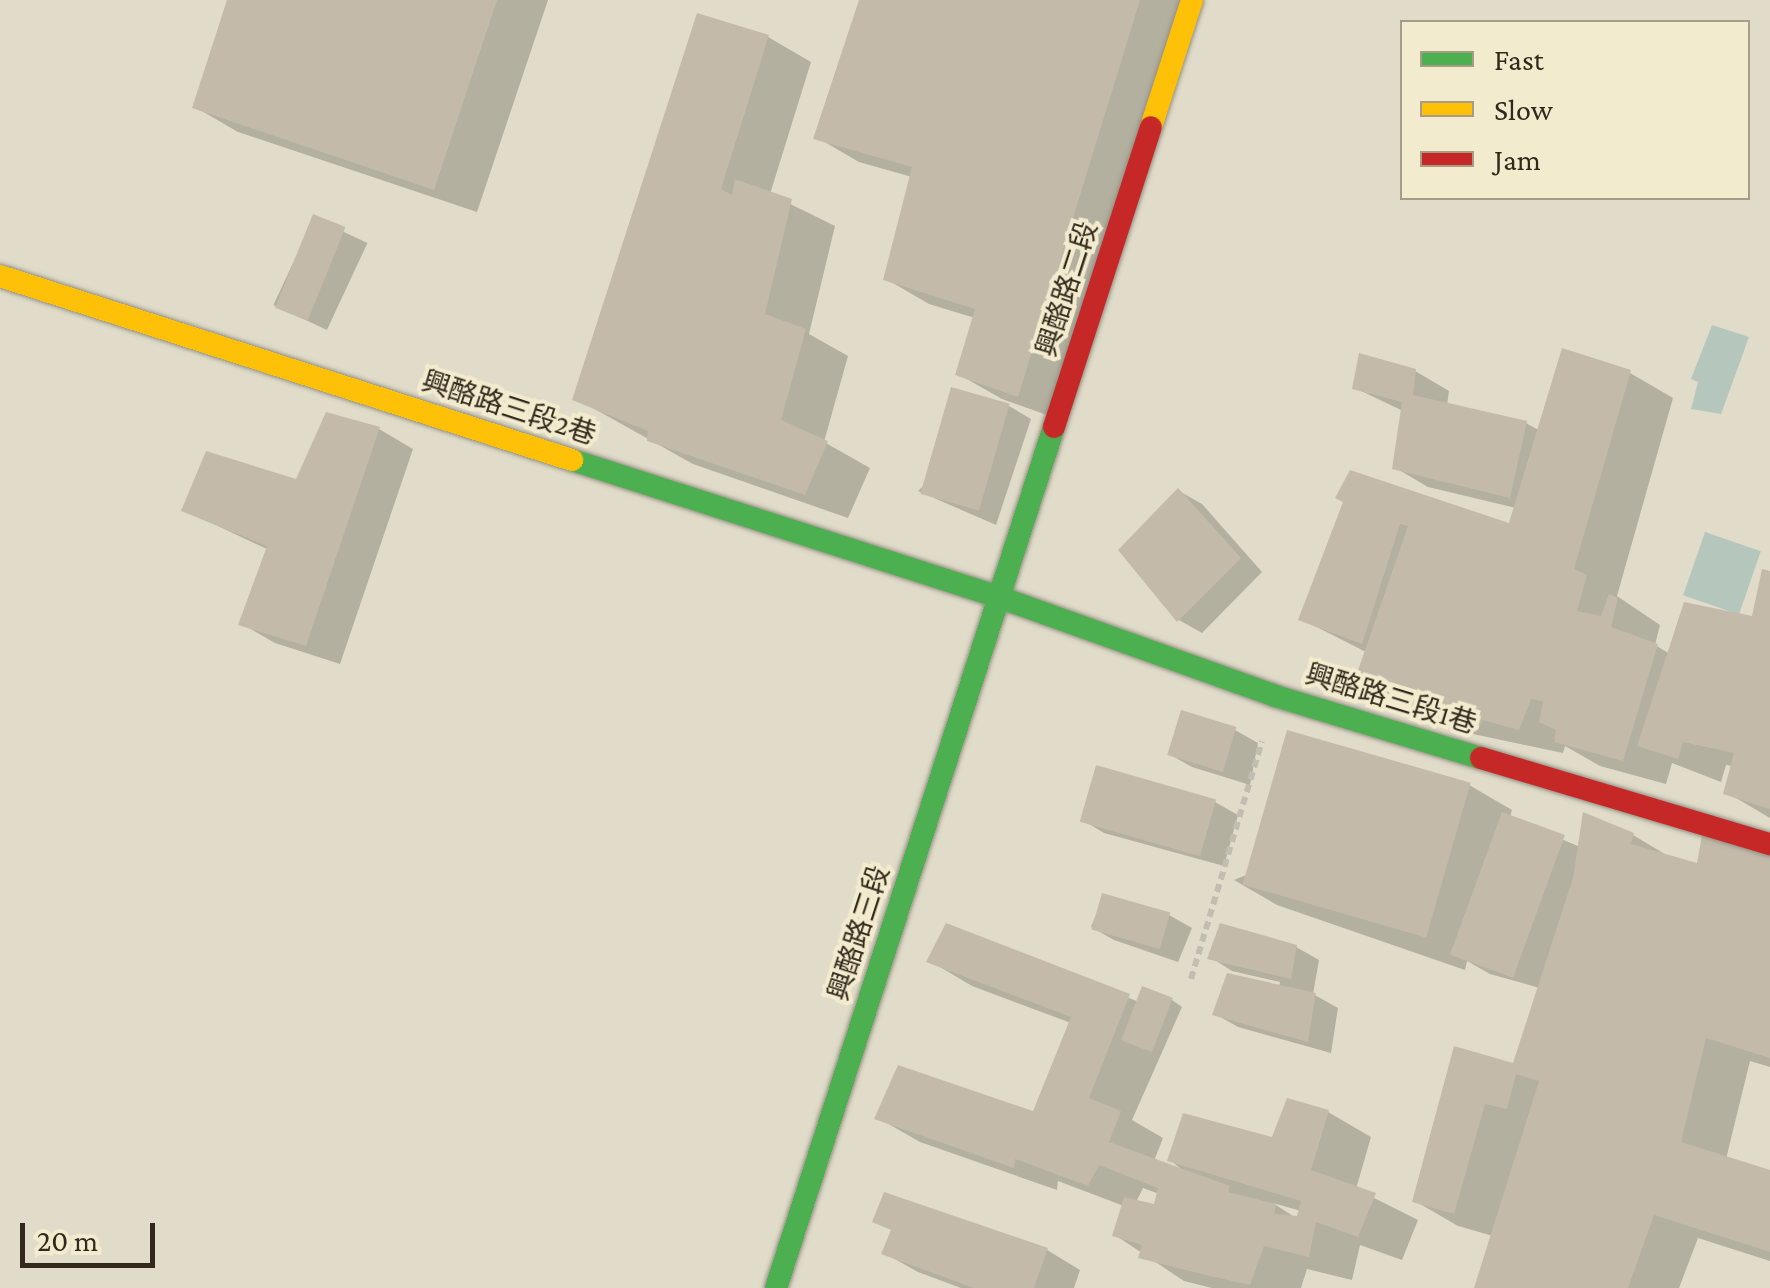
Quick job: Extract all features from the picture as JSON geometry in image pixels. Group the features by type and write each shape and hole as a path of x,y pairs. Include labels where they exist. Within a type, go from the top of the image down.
{"street":[{"name":"興酪路二段","path":"999,597 1192,0"},
{"name":"興酪路三段2巷","path":"0,276 999,597"},
{"name":"興酪路三段1巷","path":"999,597 1275,696 1770,844"},
{"name":"興酪路三段","path":"776,1288 999,597"}],"path":[{"path":"1191,979 1275,696"}],"shaded area":[{"path":"1712,325 1749,337 1721,414 1691,409 1698,382 1691,379"},
{"path":"1705,532 1761,551 1739,615 1683,595"}],"building":[{"path":"227,0 497,0 434,190 192,108"},
{"path":"859,0 1140,0 1018,397 955,375 975,309 883,280 912,167 813,139"},
{"path":"697,13 769,35 721,189 732,195 735,179 792,199 765,314 806,329 781,420 828,441 805,495 647,441 648,431 572,400"},
{"path":"313,214 345,227 308,321 275,308"},
{"path":"1562,348 1631,370 1574,569 1587,575 1577,611 1601,616 1609,594 1618,598 1611,627 1658,644 1623,761 1554,742 1556,730 1539,722 1543,701 1531,699 1519,730 1483,720 1476,732 1408,706 1409,700 1355,679 1408,526 1400,524 1362,644 1298,620 1343,502 1335,498 1350,470 1509,523"},
{"path":"1359,353 1416,369 1413,395 1527,421 1510,498 1392,469 1402,402 1352,389"},
{"path":"951,387 1010,404 979,511 920,494"},
{"path":"326,412 380,427 306,646 238,625 267,546 181,511 206,451 296,479"},
{"path":"1178,488 1241,558 1177,622 1118,550"},
{"path":"1762,569 1770,571 1770,809 1723,794 1734,753 1683,742 1678,759 1637,746 1684,602 1752,616"},
{"path":"1181,710 1236,727 1223,772 1167,755"},
{"path":"1287,730 1471,783 1426,937 1243,885"},
{"path":"1096,765 1216,799 1200,856 1080,822"},
{"path":"1502,812 1565,835 1513,978 1450,955"},
{"path":"1583,812 1634,833 1631,844 1697,863 1703,830 1770,852 1770,1058 1706,1038 1681,1142 1770,1170 1770,1252 1654,1215 1628,1288 1474,1288 1539,1081 1516,1074 1507,1109 1485,1104 1454,1214 1412,1202 1454,1046 1513,1063 1573,878"},
{"path":"1102,893 1170,913 1160,949 1092,930"},
{"path":"946,923 1130,994 1089,1098 1121,1111 1109,1142 1230,1186 1228,1192 1276,1204 1274,1214 1297,1216 1301,1201 1167,1161 1183,1113 1272,1137 1287,1098 1329,1110 1311,1170 1376,1193 1358,1237 1316,1222 1309,1257 1264,1246 1250,1285 1210,1276 1138,1258 1142,1245 1112,1236 1124,1197 1154,1204 1158,1188 1099,1165 1088,1186 1015,1159 1014,1168 874,1119 898,1065 1033,1111 1071,1017 926,962"},
{"path":"1220,923 1297,945 1291,979 1207,959"},
{"path":"1227,973 1316,993 1308,1042 1212,1015"},
{"path":"1142,986 1173,998 1152,1052 1121,1040"},
{"path":"884,1192 1048,1248 1034,1288 974,1288 881,1254 891,1230 872,1222"}],"traffic: fast":[{"path":"776,1288 1054,427"},
{"path":"572,460 999,597 1275,696 1481,758"}],"traffic: slow":[{"path":"1151,127 1192,0"},
{"path":"0,276 572,460"}],"traffic: jam":[{"path":"1054,427 1151,127"},
{"path":"1481,758 1770,844"}]}
